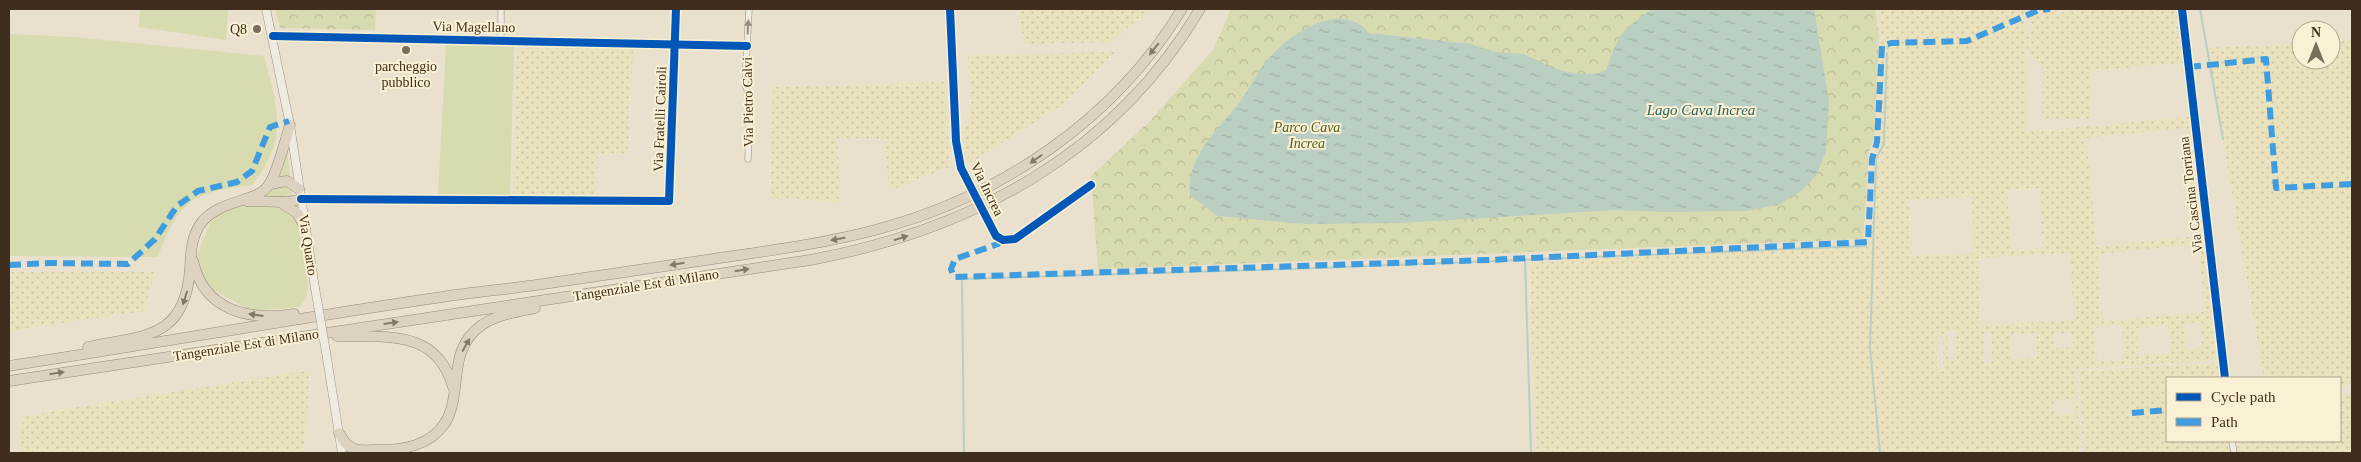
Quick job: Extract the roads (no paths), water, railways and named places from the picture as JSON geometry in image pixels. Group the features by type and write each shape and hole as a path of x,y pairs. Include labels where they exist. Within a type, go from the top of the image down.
{"highway":[{"name":"Tangenziale Est di Milano","path":"9,366 444,296 542,284 819,243 879,229 945,208 1016,172 1066,137 1110,98 1134,73 1158,44 1182,9"},
{"name":"Tangenziale Est di Milano","path":"9,381 842,254 908,236 971,212 1005,195 1050,168 1114,117 1163,63 1200,9"},
{"path":"27,363 141,336 164,326 179,312 185,300 191,250 195,234 204,220 219,208 261,192 270,184 290,125"},
{"path":"270,184 287,182 300,194"},
{"path":"236,201 277,201 300,194"},
{"path":"277,201 296,213 305,227"},
{"path":"191,250 198,278 209,295 228,308 252,315 278,316 444,296"},
{"path":"375,453 419,444 434,435 449,415 464,346 483,324 504,315 566,302 601,292"},
{"path":"309,336 382,335 418,343 440,359 449,374 454,392"},
{"path":"339,433 347,444 348,452 388,450"}],"street":[{"name":"Via Quarto","path":"266,9 290,125 339,433"},
{"path":"501,9 501,40"},
{"name":"Via Fratelli Cairoli","path":"300,194 669,201 676,9"},
{"name":"Via Pietro Calvi","path":"748,159 750,97 745,85 749,9"},
{"name":"Via Increa","path":"950,9 956,141 961,168 995,234 1002,240 1015,239 1091,185"},
{"name":"Via Cascina Torriana","path":"2182,9 2225,377"},
{"name":"Via Magellano","path":"273,36 501,40 675,46"},
{"name":"Via Pietro Calvi","path":"675,46 747,46"}],"water":[{"name":"Lago Cava Increa","path":"1653,9 1814,9 1829,101 1826,151 1818,171 1800,192 1778,205 1745,211 1666,212 1616,210 1399,223 1305,224 1218,216 1190,195 1193,167 1199,155 1206,143 1245,95 1262,66 1280,47 1305,29 1318,23 1332,19 1345,19 1358,24 1369,33 1471,44 1494,52 1523,54 1562,71 1595,74 1606,71 1614,49 1627,28"}],"waterway":[{"path":"2200,9 2223,139"},
{"path":"1880,453 1870,348 1876,158 1884,144 1887,53"},
{"path":"964,453 962,279 1318,268 1866,246"},
{"path":"1525,259 1531,453"}],"place":[{"name":"Q8","path":"257,29"},
{"name":"parcheggio pubblico","path":"406,50"}],"park label":[{"name":"Parco Cava Increa","path":"1307,136"}]}
